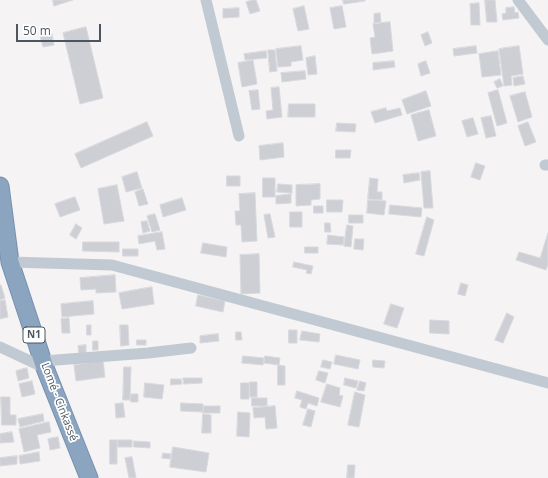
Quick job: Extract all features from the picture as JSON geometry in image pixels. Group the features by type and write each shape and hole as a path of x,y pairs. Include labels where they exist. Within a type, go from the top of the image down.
{"highway":[{"name":"Lomé - Cinkassé","path":"0,186 10,262 44,365 89,478"}],"street":[{"path":"206,0 239,136"},
{"path":"518,0 548,40"},
{"path":"10,262 112,265 548,383"},
{"path":"0,347 44,365 191,348"}],"building":[{"path":"53,0 73,0 54,6"},
{"path":"256,0 260,11 250,14 246,2"},
{"path":"343,0 365,0 365,1 344,4"},
{"path":"485,0 495,0 497,22 487,22"},
{"path":"479,3 480,25 471,25 470,4"},
{"path":"304,6 309,29 298,31 293,9"},
{"path":"342,6 346,27 334,29 330,8"},
{"path":"514,7 515,13 518,12 519,18 503,20 502,14 506,13 506,8"},
{"path":"239,8 239,17 223,18 223,9"},
{"path":"380,13 381,22 374,23 374,14"},
{"path":"390,22 393,51 372,54 370,38 375,37 373,24"},
{"path":"86,27 103,98 80,104 63,33"},
{"path":"428,32 432,43 425,46 421,35"},
{"path":"52,34 54,45 43,47 40,36"},
{"path":"301,46 303,60 291,62 291,66 278,67 276,49"},
{"path":"476,46 477,53 454,56 453,49"},
{"path":"519,46 523,74 511,76 512,85 504,86 499,49"},
{"path":"268,50 275,50 277,71 270,72"},
{"path":"266,51 267,58 245,60 244,54"},
{"path":"498,51 501,75 482,77 479,54"},
{"path":"315,56 317,74 308,75 306,58"},
{"path":"253,60 257,84 242,87 238,63"},
{"path":"394,61 395,67 373,70 373,63"},
{"path":"426,61 430,73 421,76 418,64"},
{"path":"305,71 306,79 282,82 281,73"},
{"path":"523,76 525,84 514,86 513,78"},
{"path":"500,79 503,86 497,88 494,82"},
{"path":"279,87 282,117 267,119 266,111 273,110 271,88"},
{"path":"258,90 260,109 252,110 249,91"},
{"path":"498,90 507,123 497,126 488,93"},
{"path":"426,91 431,106 407,114 402,100"},
{"path":"525,92 532,117 518,122 510,96"},
{"path":"289,104 315,104 315,117 288,117"},
{"path":"386,108 387,111 400,108 402,115 375,123 371,112"},
{"path":"429,110 436,136 418,141 411,115"},
{"path":"491,116 496,136 486,138 481,118"},
{"path":"473,118 478,134 467,137 462,121"},
{"path":"147,122 153,136 81,168 75,154"},
{"path":"528,122 536,142 525,146 518,126"},
{"path":"337,123 356,124 355,132 336,131"},
{"path":"283,143 284,157 260,160 259,146"},
{"path":"336,150 351,150 350,158 336,158"},
{"path":"476,163 485,166 480,180 471,177"},
{"path":"430,171 433,208 424,208 421,172"},
{"path":"137,172 142,188 126,192 122,177"},
{"path":"419,173 420,180 404,183 403,175"},
{"path":"227,176 240,176 240,186 227,186"},
{"path":"263,178 275,178 275,197 263,197"},
{"path":"370,178 378,179 377,192 382,192 382,200 368,199"},
{"path":"278,184 292,185 292,193 277,192"},
{"path":"320,184 320,199 311,200 311,205 296,206 296,185"},
{"path":"117,185 124,221 104,224 98,189"},
{"path":"143,189 148,204 139,206 135,192"},
{"path":"255,193 257,241 242,242 241,225 236,225 235,211 240,211 239,194"},
{"path":"291,194 291,203 276,204 276,196"},
{"path":"75,197 80,210 60,217 55,204"},
{"path":"182,198 186,210 163,217 160,205"},
{"path":"327,200 343,200 342,212 327,212"},
{"path":"368,200 386,201 384,215 367,213"},
{"path":"390,205 422,208 421,217 389,214"},
{"path":"314,206 323,206 323,213 314,213"},
{"path":"290,212 302,212 302,227 290,227"},
{"path":"155,214 160,230 152,232 147,216"},
{"path":"270,214 275,237 268,238 264,215"},
{"path":"349,215 363,215 363,223 349,223"},
{"path":"427,217 434,220 424,256 416,254"},
{"path":"147,221 150,231 143,233 141,222"},
{"path":"325,223 330,223 331,232 325,232"},
{"path":"76,224 82,228 76,239 70,235"},
{"path":"347,225 353,226 351,247 344,246"},
{"path":"162,232 165,249 157,250 155,241 139,244 138,236"},
{"path":"548,233 548,264 546,270 516,260 519,252 540,258"},
{"path":"328,235 344,237 343,245 327,244"},
{"path":"355,239 364,239 363,250 354,249"},
{"path":"83,242 119,242 119,252 83,251"},
{"path":"203,243 227,247 226,257 201,253"},
{"path":"305,247 318,247 318,253 305,253"},
{"path":"123,249 138,249 138,256 123,256"},
{"path":"259,254 260,293 241,294 240,255"},
{"path":"294,262 313,266 311,274 306,273 307,270 293,267"},
{"path":"115,275 116,292 96,293 96,289 81,290 80,278"},
{"path":"461,283 468,285 465,296 458,294"},
{"path":"0,285 5,298 0,300"},
{"path":"152,287 154,304 122,309 119,293"},
{"path":"198,295 225,301 223,312 196,306"},
{"path":"5,300 8,317 0,319 0,301"},
{"path":"93,301 94,314 62,317 61,304"},
{"path":"391,304 404,308 397,328 384,324"},
{"path":"507,313 514,317 503,343 495,340"},
{"path":"69,318 70,333 62,333 61,319"},
{"path":"430,320 449,321 449,334 430,333"},
{"path":"87,325 91,325 91,335 87,335"},
{"path":"120,325 128,325 129,345 121,346"},
{"path":"289,330 297,330 297,343 289,343"},
{"path":"302,331 320,334 319,342 300,340"},
{"path":"236,332 241,332 242,340 236,340"},
{"path":"218,334 219,341 200,343 200,336"},
{"path":"137,340 146,340 146,345 137,345"},
{"path":"93,341 98,341 98,350 93,350"},
{"path":"86,345 86,355 79,356 78,346"},
{"path":"336,355 360,360 358,369 334,364"},
{"path":"243,356 264,358 263,365 242,363"},
{"path":"265,356 280,358 279,365 264,363"},
{"path":"323,360 332,362 330,369 321,367"},
{"path":"373,360 385,361 384,368 373,367"},
{"path":"103,361 105,377 76,381 74,365"},
{"path":"278,365 285,366 285,385 278,385"},
{"path":"124,367 131,367 130,400 123,400"},
{"path":"27,368 29,378 18,381 16,371"},
{"path":"319,371 328,373 325,383 316,380"},
{"path":"183,378 202,378 202,383 184,384"},
{"path":"345,378 358,381 356,388 344,385"},
{"path":"171,379 181,379 182,384 171,385"},
{"path":"32,381 35,394 22,397 19,384"},
{"path":"360,381 366,383 364,391 357,390"},
{"path":"250,382 257,382 257,397 250,397"},
{"path":"145,383 164,385 162,399 144,397"},
{"path":"241,383 249,383 249,399 241,399"},
{"path":"327,384 340,388 339,395 343,396 340,407 321,402"},
{"path":"297,391 319,398 317,406 308,403 306,409 300,407 302,400 295,398"},
{"path":"355,392 365,395 359,427 348,425"},
{"path":"131,394 138,394 138,402 131,402"},
{"path":"1,397 10,397 10,415 16,415 16,425 2,425"},
{"path":"252,398 267,398 267,406 252,406"},
{"path":"123,403 125,417 116,418 115,404"},
{"path":"181,403 203,404 203,412 181,411"},
{"path":"204,406 220,406 220,413 203,413"},
{"path":"275,406 277,428 266,429 265,417 254,418 253,408"},
{"path":"308,409 315,411 311,427 303,425"},
{"path":"238,412 250,413 249,437 237,436"},
{"path":"43,414 44,421 20,427 18,419"},
{"path":"203,414 211,415 211,433 202,433"},
{"path":"49,422 51,432 37,435 40,448 24,452 19,429"},
{"path":"12,432 14,442 0,443 0,434"},
{"path":"58,437 60,448 50,450 48,439"},
{"path":"110,440 117,440 117,464 110,464"},
{"path":"118,440 132,440 132,447 118,447"},
{"path":"134,441 150,442 150,448 134,447"},
{"path":"173,447 209,453 206,472 170,467"},
{"path":"39,452 40,461 20,464 19,456"},
{"path":"163,453 171,454 170,459 162,458"},
{"path":"17,456 17,464 0,466 0,458"},
{"path":"132,457 136,478 129,478 125,458"},
{"path":"348,465 355,465 354,478 347,478"}]}
